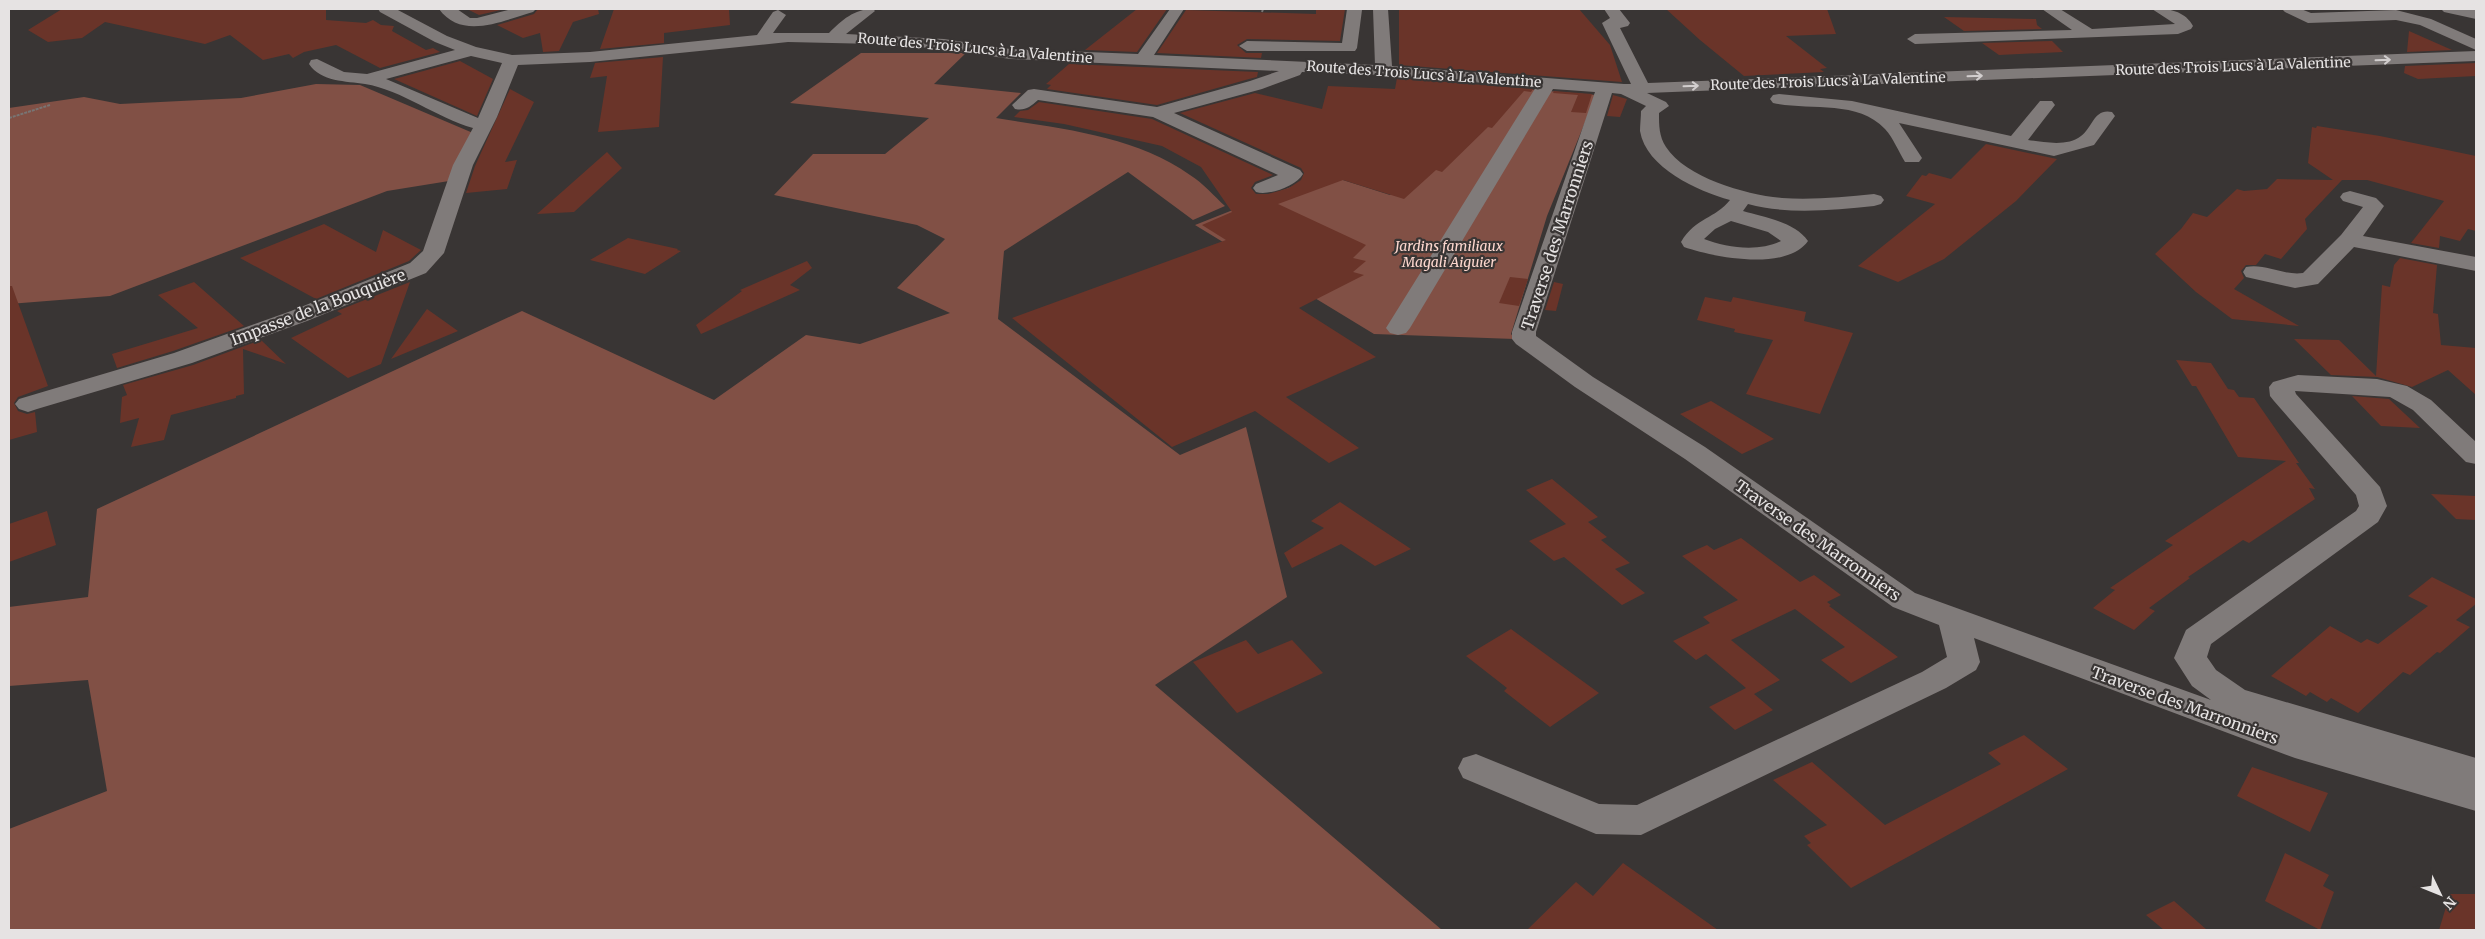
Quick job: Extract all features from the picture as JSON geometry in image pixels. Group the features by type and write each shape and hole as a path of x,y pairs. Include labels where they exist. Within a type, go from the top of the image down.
{"street":[{"name":"Route des Trois Lucs à La Valentine","path":"385,9 441,39 472,51 512,60 581,58 763,39 833,38 944,44 1010,54 1384,70 1624,88 2476,56"},
{"path":"447,9 466,22 480,26 528,9"},
{"path":"1142,60 1177,9"},
{"path":"1232,46 1349,48 1355,9"},
{"path":"1381,9 1384,70"},
{"path":"1611,9 1622,23 1610,23 1624,88 1660,106"},
{"path":"2050,9 2089,34"},
{"path":"1915,39 2089,34 2178,29 2185,26 2183,22 2160,9"},
{"path":"2290,9 2308,18 2396,15 2409,17 2476,45"},
{"path":"2450,9 2476,14"},
{"path":"833,38 846,25 867,12"},
{"path":"763,39 776,19 816,24"},
{"path":"1153,44 1173,44"},
{"path":"367,79 472,51"},
{"name":"Impasse de la Bouquière","path":"28,404 184,358 308,313 418,268 434,253 463,165 484,125 512,60"},
{"path":"317,64 340,77 384,82 463,121 484,125"},
{"path":"1157,112 1256,85 1304,67"},
{"path":"1398,328 1548,82"},
{"name":"Traverse des Marronniers","path":"1624,88 1524,332 1524,338 1584,382 1695,453 1904,600 2307,749 2476,797"},
{"path":"1021,105 1034,94 1157,112 1293,174 1263,188"},
{"path":"1874,200 1816,205 1772,203 1736,206 1690,178 1660,154 1651,134 1648,121 1650,111 1660,106 1764,98 1820,101 2054,150 2087,140 2106,116"},
{"path":"2016,143 2046,105"},
{"path":"1873,112 1888,122 1912,158"},
{"path":"2254,272 2295,281 2310,279 2349,240 2374,206 2369,202 2350,197"},
{"path":"2349,240 2476,264"},
{"path":"2476,456 2422,404 2398,391 2376,386 2298,382 2282,387 2283,396 2370,494 2373,506 2368,516 2196,638 2190,658 2204,678 2233,699 2476,772"},
{"path":"1476,768 1596,819 1641,820 1934,680 1964,662 1954,620"}],"path":[{"path":"9,118 50,105"}],"green space":[{"path":"861,53 966,53 934,84 1021,93 996,118 1071,130 1121,142 1145,151 1195,178 1225,206 1193,220 1128,172 1004,251 998,319 1180,455 1246,427 1287,597 1155,685 1442,930 9,930 9,829 107,791 88,680 9,686 9,607 88,597 97,509 522,311 714,400 806,335 860,344 950,313 897,288 945,239 917,225 774,195 813,154 885,154 929,118 790,103"},
{"path":"316,84 360,85 473,133 449,181 387,191 110,296 9,304 9,108 84,97 120,104 241,98"},
{"name":"Jardins familiaux Magali Aiguier","path":"1513,88 1596,95 1547,216 1511,334 1515,339 1374,334 1195,225 1324,174 1390,195"}],"building":[{"path":"62,9 326,9 326,20 366,23 373,20 381,25 394,26 392,31 426,50 433,48 440,52 380,68 336,45 304,52 293,58 289,54 263,60 230,35 205,44 105,22 82,38 48,42 28,30"},
{"path":"467,9 505,9 479,15"},
{"path":"538,9 598,9 599,14 573,22 559,51 543,52 540,33 523,38 497,25 534,14"},
{"path":"614,9 729,9 730,25 664,33 664,43 600,49"},
{"path":"1137,9 1167,9 1137,52 1085,50"},
{"path":"1316,9 1345,9 1340,41 1247,39 1237,45 1246,53 1262,53 1261,58 1157,53 1186,10 1316,14"},
{"path":"1399,9 1579,9 1610,45 1622,82 1399,65"},
{"path":"1666,9 1827,9 1836,34 1786,36 1827,68 1820,69 1824,72 1744,76"},
{"path":"1944,17 2036,19 2037,25 2042,29 1964,31"},
{"path":"2409,31 2452,50 2407,52"},
{"path":"2052,41 2063,52 1999,55 1982,43"},
{"path":"663,57 659,127 598,132 607,76 590,78 595,63"},
{"path":"460,61 493,79 477,116 394,79"},
{"path":"2476,63 2476,76 2418,79 2404,73 2405,66"},
{"path":"1069,64 1258,72 1257,77 1157,105 1047,89 1051,85 1046,84"},
{"path":"1397,78 1533,89 1531,92 1524,91 1492,128 1488,127 1442,172 1436,170 1404,199 1343,180 1278,204 1366,245 1353,258 1366,261 1353,272 1364,275 1299,308 1376,357 1286,397 1359,448 1329,463 1255,411 1172,447 1012,318 1226,240 1202,225 1232,212 1201,167 1162,146 1064,124 1014,117 1020,111 1028,110 1039,102 1152,119 1273,175 1255,182 1251,188 1256,194 1268,194 1289,188 1301,180 1304,173 1301,168 1180,113 1255,93 1322,109 1328,86 1395,89"},
{"path":"510,89 534,102 505,162 517,160 507,189 466,193 475,166"},
{"path":"1554,91 1592,94 1586,113 1571,112 1578,95 1553,93"},
{"path":"1613,95 1627,99 1620,117 1607,116"},
{"path":"2317,126 2380,136 2476,156 2476,231 2468,229 2460,241 2440,236 2439,248 2411,243 2444,201 2367,180 2342,180 2305,219 2307,229 2281,259 2265,254 2256,265 2246,265 2241,271 2244,278 2234,289 2299,326 2232,319 2196,292 2155,254 2181,229 2193,213 2207,217 2237,189 2244,191 2267,189 2277,179 2333,180 2308,163 2312,127 2316,128"},
{"path":"1986,144 2057,159 2016,201 1944,259 1898,282 1858,266 1935,204 1906,196 1922,175 1926,176 1929,173 1951,179"},
{"path":"607,152 622,168 574,212 537,214"},
{"path":"324,224 376,252 383,230 421,250 409,261 316,299 240,258"},
{"path":"628,238 681,251 645,274 590,260"},
{"path":"2400,258 2437,265 2433,313 2438,314 2441,345 2476,348 2476,395 2448,370 2412,387 2377,377 2331,375 2294,339 2339,340 2376,376 2382,285 2390,287 2394,265"},
{"path":"807,261 812,268 790,285 800,290 701,334 696,325 742,291 740,290"},
{"path":"1510,277 1528,279 1519,306 1499,303"},
{"path":"194,282 244,326 117,368 112,354 198,328 158,295"},
{"path":"410,282 381,364 348,378 291,338 342,314 337,311"},
{"path":"1554,282 1563,284 1556,311 1545,310"},
{"path":"9,286 12,286 48,386 18,397 14,403 18,411 27,414 35,412 37,432 9,440"},
{"path":"1705,297 1731,302 1733,297 1806,312 1804,321 1853,333 1820,414 1746,394 1773,340 1734,332 1735,329 1697,320"},
{"path":"427,309 458,331 391,359"},
{"path":"261,340 286,364 243,349 244,394 236,396 236,398 171,415 164,440 131,447 139,418 120,423 122,397 127,395 123,385 193,365"},
{"path":"2176,360 2211,363 2228,389 2234,390 2239,397 2254,398 2315,489 2309,488 2315,499 2249,543 2243,540 2188,577 2190,578 2149,608 2155,611 2134,630 2093,608 2115,590 2110,588 2173,545 2165,541 2286,461 2238,457 2196,386 2192,386"},
{"path":"2352,396 2389,399 2420,428 2381,426"},
{"path":"1711,401 1774,439 1742,454 1680,414"},
{"path":"1552,479 1598,517 1588,522 1607,537 1601,540 1630,563 1615,569 1645,593 1622,605 1564,557 1554,561 1529,541 1566,524 1526,490"},
{"path":"2431,494 2476,496 2476,520 2456,519"},
{"path":"1340,502 1411,549 1375,566 1341,544 1292,568 1284,553 1324,528 1311,521"},
{"path":"47,511 56,545 9,562 9,524"},
{"path":"1741,538 1800,582 1814,575 1841,595 1827,602 1831,605 1829,606 1898,657 1851,683 1821,660 1845,647 1795,609 1731,640 1780,680 1754,694 1773,710 1735,730 1709,707 1746,688 1706,654 1696,660 1673,641 1710,623 1703,617 1738,600 1682,556 1707,545 1714,550"},
{"path":"2432,577 2476,599 2476,604 2456,620 2470,627 2440,653 2437,652 2410,675 2403,672 2358,713 2331,698 2327,702 2310,692 2306,696 2271,676 2330,626 2361,643 2367,639 2378,644 2428,606 2408,596"},
{"path":"1511,629 1599,693 1550,727 1504,691 1507,688 1466,656"},
{"path":"1246,640 1258,654 1292,640 1323,673 1237,713 1193,662"},
{"path":"2024,735 2068,769 1851,888 1807,845 1811,843 1804,836 1827,825 1773,780 1812,762 1885,825 2001,764 1988,753"},
{"path":"2252,767 2328,793 2310,832 2237,796"},
{"path":"2285,853 2329,875 2323,886 2334,892 2320,930 2265,901"},
{"path":"1623,863 1718,930 1527,930 1576,882 1593,896"},
{"path":"2450,894 2476,894 2476,930 2439,930"},
{"path":"2174,901 2207,930 2164,930 2146,915"}]}
